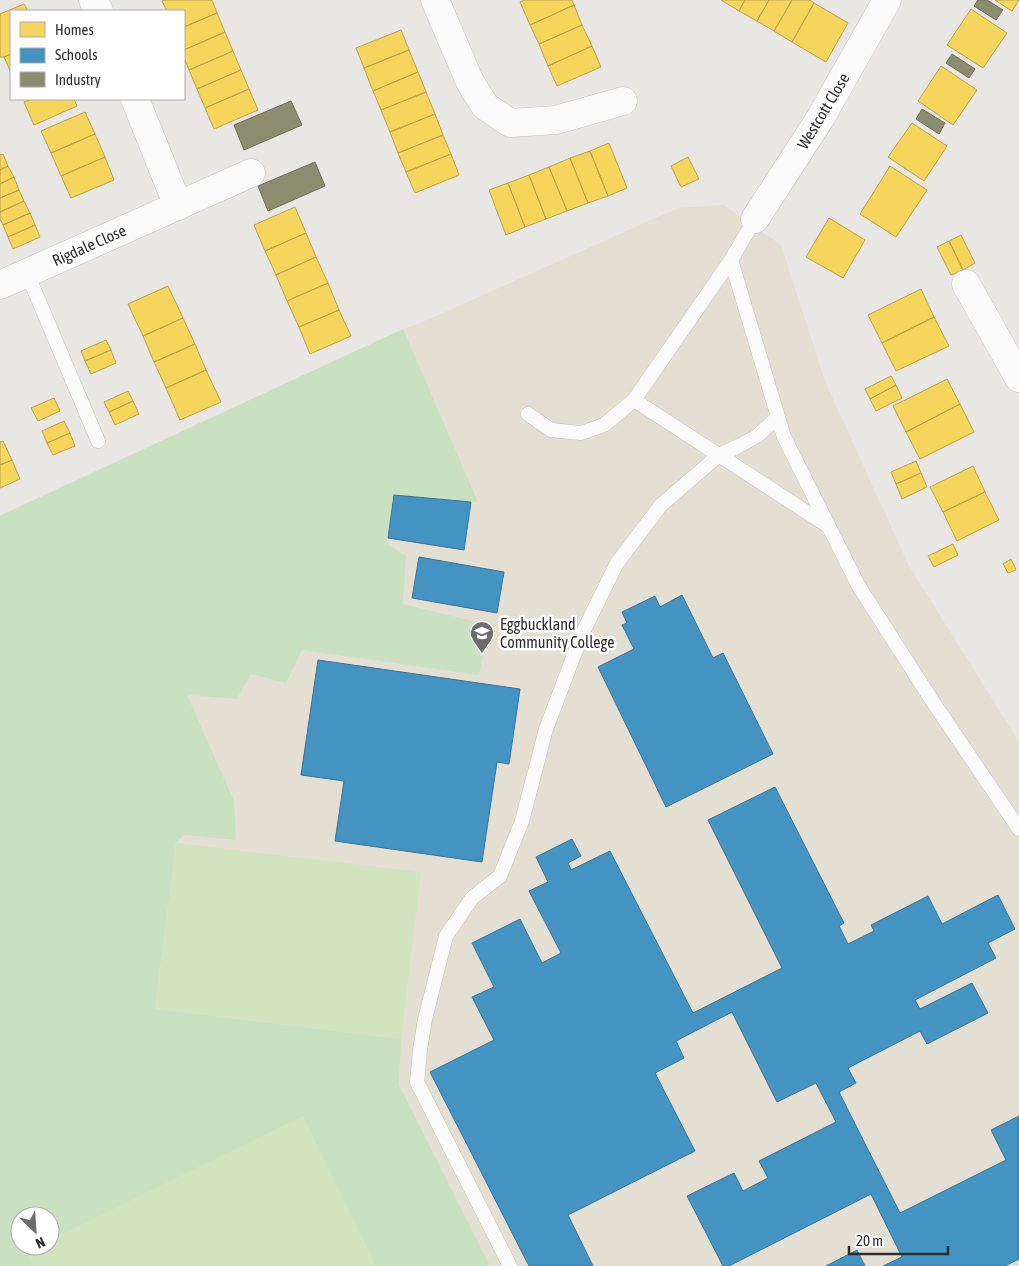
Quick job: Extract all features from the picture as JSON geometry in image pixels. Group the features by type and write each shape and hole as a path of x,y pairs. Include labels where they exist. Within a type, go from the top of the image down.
{"street":[{"path":"435,0 470,82 485,106 510,123 556,120 623,101"},
{"name":"Westcott Close","path":"755,219 821,117 887,0"},
{"path":"135,100 178,206"},
{"name":"Rigdale Close","path":"0,285 251,172"},
{"path":"966,284 1019,378"}],"lane":[{"path":"528,414 551,430 581,434 604,426 634,400 731,260 755,219"},
{"path":"731,260 784,437 858,585 933,702 1019,828"},
{"path":"27,273 98,440"},
{"path":"634,400 829,527"},
{"path":"510,1266 417,1082 425,1019 446,936 472,898 500,876 522,821 546,729 582,634 617,563 661,505 719,455 758,436 778,417"}],"shaded area":[{"name":"Eggbuckland Community College","path":"724,205 781,245 825,381 909,566 1019,742 1019,1266 0,1266 0,515 403,329 678,208"}],"green space":[{"path":"403,329 478,502 394,495 387,544 406,556 403,604 490,625 479,675 302,650 286,683 251,674 237,699 187,695 234,801 236,840 184,835 176,843 155,1009 401,1039 399,1085 490,1266 0,1266 0,516"},
{"path":"176,843 421,872 401,1039 155,1009"},
{"path":"303,1116 376,1266 33,1266 28,1256 60,1256 60,1235"}],"building: Homes":[{"path":"212,0 217,13 185,27 185,10 166,10 162,1"},
{"path":"525,0 572,0 574,5 530,25 520,2"},
{"path":"721,0 745,0 739,11"},
{"path":"745,0 769,0 757,21 739,11"},
{"path":"769,0 792,0 774,31 757,21"},
{"path":"792,0 810,0 814,3 792,42 774,31"},
{"path":"995,0 1019,0 1012,11"},
{"path":"814,3 848,23 826,62 792,42"},
{"path":"24,4 27,10 10,10 10,54 4,57 0,57 0,14"},
{"path":"574,5 582,25 539,44 530,25"},
{"path":"971,9 1007,33 983,68 947,45"},
{"path":"217,13 225,32 185,50 185,27"},
{"path":"582,25 592,46 548,66 539,44"},
{"path":"401,30 409,50 364,68 356,48"},
{"path":"225,32 233,51 189,70 185,60 185,50"},
{"path":"592,46 601,67 557,86 548,66"},
{"path":"409,50 418,72 373,91 364,68"},
{"path":"233,51 241,70 197,89 189,70"},
{"path":"10,54 10,71 4,57"},
{"path":"941,66 977,90 953,125 918,101"},
{"path":"241,70 249,89 205,108 197,89"},
{"path":"418,72 426,92 381,110 373,91"},
{"path":"249,89 258,110 214,129 205,108"},
{"path":"426,92 435,114 390,132 381,110"},
{"path":"29,100 74,100 77,106 34,125 24,102"},
{"path":"85,112 95,134 51,153 41,131"},
{"path":"435,114 443,135 398,153 390,132"},
{"path":"912,123 947,146 924,181 888,157"},
{"path":"95,134 105,157 61,176 51,153"},
{"path":"443,135 451,154 406,172 398,153"},
{"path":"609,143 627,188 608,196 590,151"},
{"path":"590,151 608,196 588,203 570,158"},
{"path":"3,154 8,166 0,170 0,155"},
{"path":"451,154 459,175 415,193 406,172"},
{"path":"105,157 114,180 71,198 61,176"},
{"path":"688,157 699,179 681,187 671,166"},
{"path":"570,158 588,203 567,211 549,167"},
{"path":"8,166 14,177 0,184 0,170"},
{"path":"890,166 927,190 896,237 860,214"},
{"path":"549,167 567,211 546,219 529,175"},
{"path":"529,175 546,219 525,227 508,183"},
{"path":"14,177 19,190 0,198 0,184"},
{"path":"508,183 525,227 506,235 489,190"},
{"path":"19,190 24,201 0,212 0,198"},
{"path":"24,201 30,213 3,225 0,219 0,212"},
{"path":"295,207 306,233 265,251 254,225"},
{"path":"30,213 35,225 8,237 3,225"},
{"path":"829,218 865,240 843,278 806,257"},
{"path":"35,225 40,237 13,249 8,237"},
{"path":"306,233 316,257 276,275 265,251"},
{"path":"961,235 975,263 963,270 949,241"},
{"path":"949,241 963,270 951,275 937,247"},
{"path":"316,257 328,283 287,301 276,275"},
{"path":"328,283 339,310 299,327 287,301"},
{"path":"168,286 183,318 143,336 128,304"},
{"path":"921,289 934,317 882,343 868,315"},
{"path":"339,310 351,336 310,354 299,327"},
{"path":"934,317 949,346 896,371 882,343"},
{"path":"183,318 195,344 154,362 143,336"},
{"path":"106,340 111,350 85,361 81,351"},
{"path":"195,344 206,370 166,388 154,362"},
{"path":"111,350 116,363 91,374 85,361"},
{"path":"206,370 221,402 180,420 166,388"},
{"path":"891,376 896,385 870,399 865,389"},
{"path":"947,379 960,404 906,432 893,406"},
{"path":"896,385 902,398 876,411 870,399"},
{"path":"128,391 133,401 109,412 104,402"},
{"path":"54,398 60,411 38,421 31,408"},
{"path":"133,401 139,414 115,425 109,412"},
{"path":"960,404 974,432 920,459 906,432"},
{"path":"64,421 70,433 47,443 42,431"},
{"path":"70,433 75,446 53,455 47,443"},
{"path":"3,441 12,460 0,465 0,442"},
{"path":"12,460 20,479 0,488 0,465"},
{"path":"916,461 921,473 896,484 891,472"},
{"path":"973,466 985,492 943,512 930,487"},
{"path":"921,473 927,487 902,499 896,484"},
{"path":"985,492 999,520 957,541 943,512"},
{"path":"953,544 958,555 934,567 928,556"},
{"path":"1011,559 1016,570 1008,573 1003,564"}],"building: Schools":[{"path":"394,495 471,502 464,550 388,538"},
{"path":"419,557 504,572 497,613 412,598"},
{"path":"682,595 713,658 723,653 773,754 666,807 598,667 634,649 622,625 627,623 622,612 655,596 660,607"},
{"path":"318,660 520,689 509,764 497,762 482,862 335,841 344,781 301,775"},
{"path":"775,787 844,923 839,926 848,944 874,931 871,925 928,896 942,924 998,895 1015,929 988,943 996,958 915,1000 920,1009 972,983 988,1013 927,1044 920,1031 848,1068 856,1083 839,1092 900,1213 1006,1160 991,1130 1019,1116 1019,1259 1005,1266 883,1266 902,1257 871,1194 729,1266 723,1266 687,1196 734,1173 743,1191 768,1178 759,1161 836,1122 816,1083 777,1102 732,1012 676,1041 684,1058 655,1073 695,1151 568,1215 593,1266 529,1266 430,1072 494,1040 472,997 494,987 472,943 520,919 542,963 561,953 529,891 548,882 536,857 572,839 581,856 568,863 571,870 610,851 693,1013 782,968 708,820"},
{"path":"857,1250 865,1266 826,1266"}],"building: Industry":[{"path":"978,0 987,0 1003,10 996,20 974,6"},
{"path":"952,54 975,69 969,78 946,63"},
{"path":"291,101 302,125 244,150 234,125"},
{"path":"922,109 945,123 939,134 916,119"},
{"path":"315,162 325,186 268,211 258,186"}],"place":[{"name":"Eggbuckland Community College","path":"482,654"}]}
